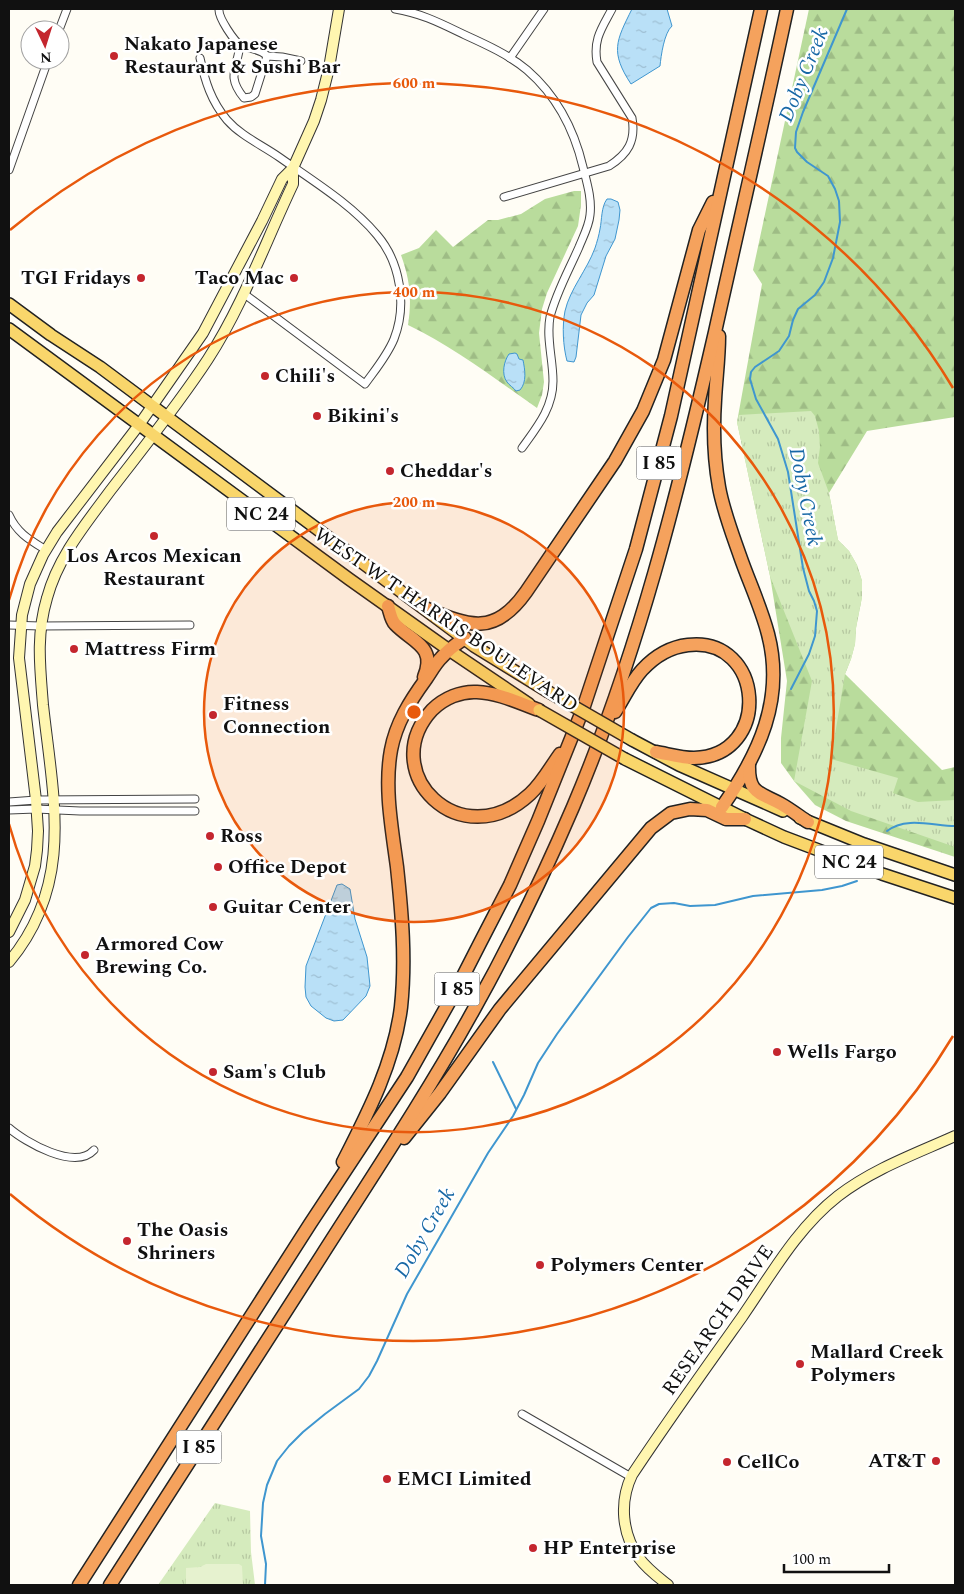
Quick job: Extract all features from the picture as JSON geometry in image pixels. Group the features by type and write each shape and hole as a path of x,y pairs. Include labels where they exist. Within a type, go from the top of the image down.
{"highway":[{"name":"I 85","path":"79,1585 407,1076 457,988 510,885 538,821 583,709 648,507 671,416 761,9"},
{"name":"I 85","path":"110,1585 364,1190 474,1011 551,857 573,806 603,731 631,651 665,537 687,453 788,9"},
{"path":"425,608 454,621 483,624 492,622 508,613 518,604 615,461 643,411 664,360 699,230 723,182"},
{"path":"718,319 719,349 714,423 719,486 733,536 768,634 774,672 772,702 768,718 749,762 734,790 722,807"},
{"path":"388,606 394,623 417,641 427,654 428,668 419,688"},
{"path":"310,1224 371,1105 390,1058 401,1008 404,946 390,807 389,768 391,749 408,704 440,659 464,638"},
{"path":"603,731 637,676 661,654 671,649 692,645 702,645 724,653 733,660 743,673 749,691 749,712 746,724 740,734 725,749 706,756 686,757 656,752"},
{"path":"539,710 511,699 487,693 464,693 443,701 424,721 416,740 415,765 420,782 425,790 438,804 456,814 478,817 498,813 518,803 540,783 571,738"},
{"path":"749,762 748,779 758,793 781,804 808,822"},
{"path":"364,1190 440,1093 500,1009 651,828 671,813 690,809 707,810 726,819 745,819"}],"main road":[{"name":"WEST W T HARRIS BOULEVARD","path":"9,304 51,335 96,364 464,638 517,673 679,765 808,822 864,844 955,875"},
{"name":"WEST W T HARRIS BOULEVARD","path":"9,329 349,580 539,710 625,760 745,819 813,848 882,874 955,898"}],"street":[{"path":"219,9 219,14 232,36 240,45 264,53 267,56 301,61"},
{"path":"9,942 10,930 25,900 35,866 38,831 19,658 21,625 30,584 57,532 190,354 262,222 282,179 293,168 321,100 329,68 339,9"},
{"path":"395,9 426,16 510,58 527,70 546,90 562,111 573,132 590,197 590,216 585,233 552,307 549,325 553,380 551,397 540,423 522,448"},
{"path":"510,58 544,9"},
{"path":"504,197 609,166 621,158 632,139 634,128 632,118 597,62 595,51 596,38 612,9"},
{"path":"240,45 234,74 234,84 244,98 255,94 267,56"},
{"path":"200,58 207,88 228,121 246,137 321,187 368,225 384,244 396,272 401,303 396,332 389,349 366,384 243,293"},
{"path":"9,170 44,70"},
{"path":"9,962 34,924 41,909 50,881 54,852 54,811 40,668 40,626 52,581 68,549 81,530 153,435 218,342 243,293 293,184 293,168"},
{"path":"9,515 16,528 22,534 46,550"},
{"path":"9,624 40,626 190,625"},
{"path":"9,810 53,799 195,799"},
{"path":"9,802 36,804 54,811 195,811"},
{"path":"9,1128 25,1140 58,1155 83,1156 94,1150"},
{"name":"RESEARCH DRIVE","path":"668,1585 640,1559 629,1538 624,1508 631,1477 805,1228 832,1202 856,1184 885,1167 955,1136"},
{"path":"522,1414 631,1477"}],"green space":[{"path":"809,9 955,9 955,417 867,431 829,493 838,540 849,551 857,565 862,581 862,597 855,644 845,674 942,770 955,767 955,857 846,821 815,805 781,763 781,738 787,681 770,576 737,422 762,284 753,270"},
{"path":"574,191 581,191 578,226 547,293 542,309 539,333 544,382 537,408 458,353 408,325 409,290 401,255 419,248 436,230 453,247 488,220 498,220 521,214 545,199"},
{"path":"811,411 815,416 819,431 818,463 829,493 838,540 849,551 857,565 862,581 862,597 855,644 845,674 831,759 898,778 893,793 918,802 955,800 955,847 851,811 794,781 812,681 770,576 737,422 739,415"},
{"path":"215,1503 250,1511 251,1552 255,1585 158,1585"},
{"path":"206,1564 239,1564 242,1566 243,1585 186,1585 186,1568 200,1567"}],"water":[{"path":"632,9 667,9 672,26 665,39 660,66 631,84 620,63 618,46 622,30"},
{"path":"607,199 618,202 620,210 615,239 606,256 594,295 587,303 581,315 576,357 574,362 567,361 563,336 565,311 567,303 595,248"},
{"path":"515,353 519,359 523,360 525,372 525,380 522,387 516,391 505,379 504,371 509,354"},
{"path":"342,884 350,889 355,919 367,957 370,986 366,996 343,1020 334,1021 326,1018 311,1006 306,997 306,966 337,885"}],"waterway":[{"name":"Doby Creek","path":"791,689 809,654 815,636 817,611 803,568 788,472 778,439 756,399 750,379 751,372 755,367 779,351 789,336 798,309 815,295 824,282 833,258 840,222 839,201 835,189 828,176 807,162 795,148 796,132 803,112 847,9"},
{"path":"887,831 895,826 911,823 955,826"},
{"name":"Doby Creek","path":"265,1585 266,1564 261,1536 263,1503 267,1485 277,1461 303,1432 359,1389 369,1376 407,1294 488,1153 513,1116 538,1063 557,1034 651,908 659,904 674,903 690,906 715,905 753,896 822,890 857,881"},
{"path":"493,1062 516,1109"}],"place":[{"name":"Nakato Japanese Restaurant & Sushi Bar","path":"114,56"},
{"name":"TGI Fridays","path":"141,278"},
{"name":"Taco Mac","path":"294,278"},
{"name":"Chili's","path":"265,376"},
{"name":"Bikini's","path":"317,416"},
{"name":"Cheddar's","path":"390,471"},
{"name":"Los Arcos Mexican Restaurant","path":"154,536"},
{"name":"Mattress Firm","path":"74,649"},
{"name":"Fitness Connection","path":"213,715"},
{"name":"Ross","path":"210,836"},
{"name":"Office Depot","path":"218,867"},
{"name":"Guitar Center","path":"213,907"},
{"name":"Armored Cow Brewing Co.","path":"85,955"},
{"name":"Wells Fargo","path":"777,1052"},
{"name":"Sam's Club","path":"213,1072"},
{"name":"The Oasis Shriners","path":"127,1241"},
{"name":"Polymers Center","path":"540,1265"},
{"name":"Mallard Creek Polymers","path":"800,1364"},
{"name":"AT&T","path":"936,1461"},
{"name":"CellCo","path":"727,1462"},
{"name":"EMCI Limited","path":"387,1479"},
{"name":"HP Enterprise","path":"533,1548"}]}
